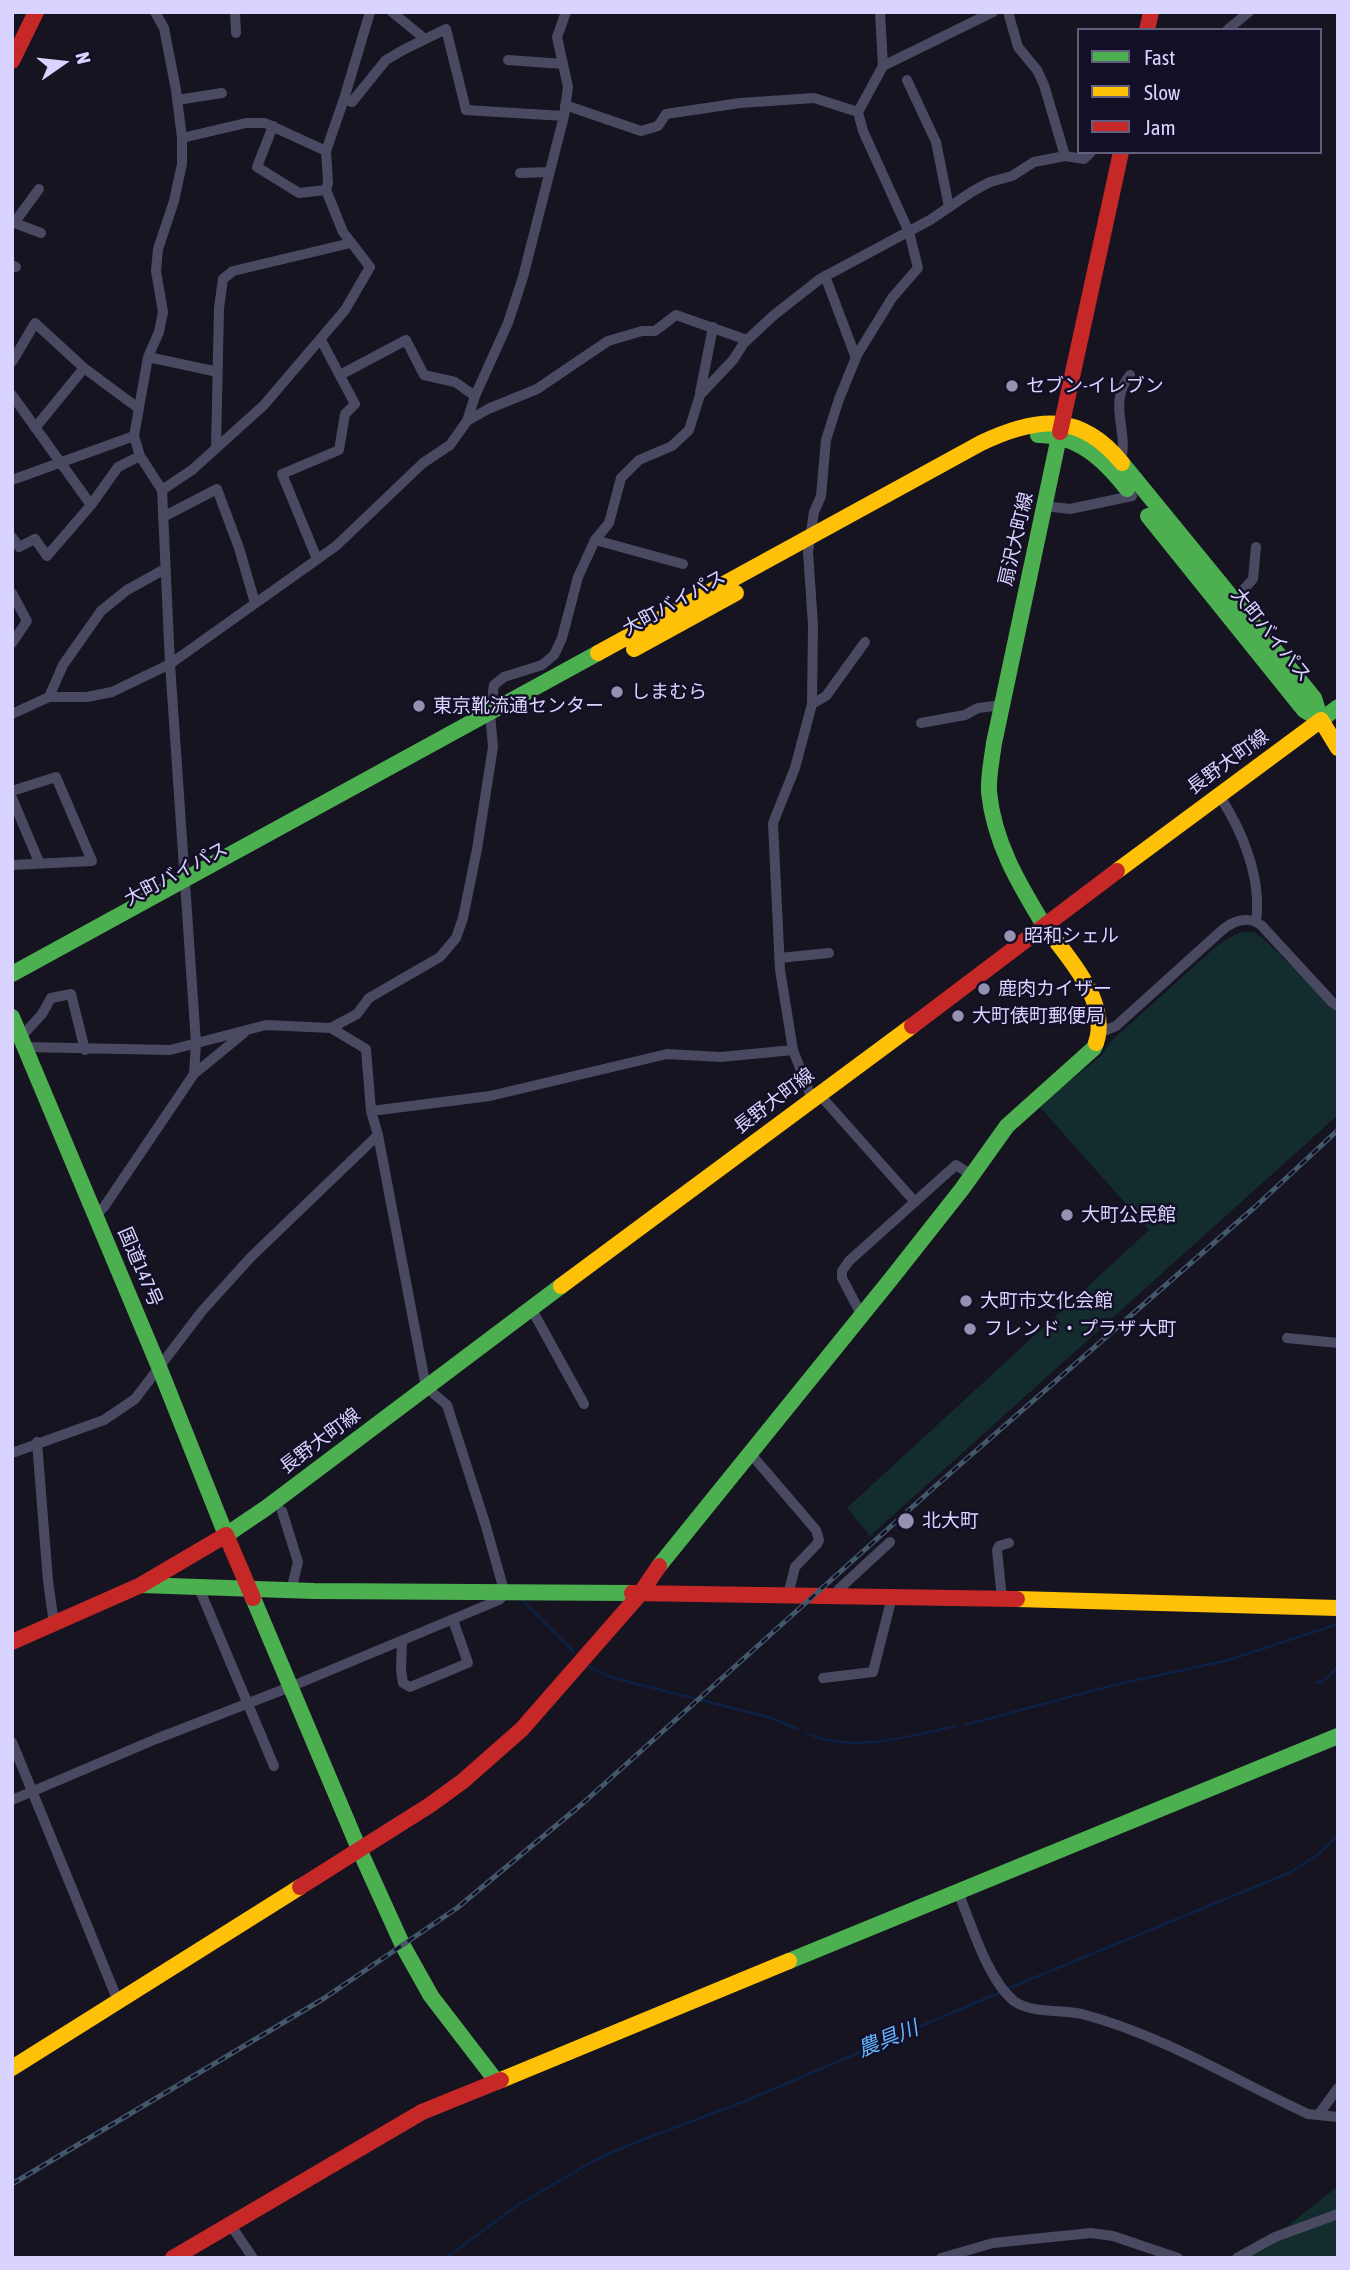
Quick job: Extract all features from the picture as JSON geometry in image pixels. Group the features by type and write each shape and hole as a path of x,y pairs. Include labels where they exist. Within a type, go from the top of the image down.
{"main road":[{"path":"12,61 36,12"},
{"name":"扇沢大町線","path":"1101,1032 1084,982 1045,927 1013,874 996,831 989,790 994,743 1121,154"},
{"name":"大町バイパス","path":"12,974 184,886 810,545 1000,433 1036,423 1062,430 1089,432 1121,460 1314,698 1321,720"},
{"name":"大町バイパス","path":"1062,430 1097,455 1304,709 1321,720"},
{"name":"長野大町線","path":"12,1642 141,1585 266,1508 1338,707"},
{"path":"1321,720 1338,748"},
{"name":"大町バイパス","path":"12,986 184,886"},
{"name":"国道147号","path":"12,1017 359,1849 417,1972 449,2022 497,2082"},
{"path":"12,2068 430,1805 488,1760 522,1729 640,1594 648,1579 862,1316 1007,1126 1094,1048 1101,1032"},
{"path":"141,1585 251,1591 788,1595 1338,1608"},
{"path":"173,2258 422,2112 1338,1736"}],"street":[{"path":"155,12 164,28 182,138 179,176 157,260 156,271 163,312 159,332 148,357 134,436 140,456 162,490 170,664 196,1043 194,1074"},
{"path":"235,12 236,33"},
{"path":"162,490 192,470 264,404 345,310 370,267 343,232 326,190 326,151 370,12"},
{"path":"392,12 425,39"},
{"path":"12,714 49,697 87,697 113,692 170,664 337,546 423,463 450,445 467,421 475,396 508,323 550,172 568,87 557,37 566,12"},
{"path":"880,12 883,65 858,112 863,131 909,232 918,268 892,298 856,358 826,440 821,496 814,512 810,545 812,704 795,768 773,823 779,957 793,1050 816,1097 915,1202"},
{"path":"883,65 993,12"},
{"path":"1007,12 1018,47 1037,70 1044,85 1065,156"},
{"path":"1229,28 1249,12"},
{"path":"344,99 352,102 386,60 446,29 467,110 564,111 641,131 658,126 666,114 776,100 814,98 858,112"},
{"path":"509,61 563,64"},
{"path":"907,80 936,142 949,207"},
{"path":"177,100 222,93"},
{"path":"182,138 246,123 265,123 326,151"},
{"path":"273,126 257,167 299,193 326,190"},
{"path":"700,395 733,360 747,340 825,276 909,232 990,182 1012,176 1034,162 1065,156 1084,159 1089,154"},
{"path":"520,173 550,172"},
{"path":"39,189 13,223 41,233"},
{"path":"216,448 219,308 223,279 233,271 351,243"},
{"path":"825,276 856,358"},
{"path":"467,421 488,409 537,389 608,341 642,331 655,331 676,315 747,340"},
{"path":"12,362 35,323 84,368 138,408"},
{"path":"331,1028 357,1014 369,998 440,957 456,938 463,918 477,849 493,747 491,719 494,685 498,680 542,665 554,655 562,638 578,577 595,540 609,523 621,478 639,460 672,446 689,430 700,395 713,327"},
{"path":"317,559 282,474 339,450 345,414 355,404 321,340"},
{"path":"340,375 406,340 424,374 455,382 475,396"},
{"path":"148,357 218,372"},
{"path":"35,428 84,368"},
{"path":"1121,460 1124,450 1118,419 1121,386 1130,375"},
{"path":"12,395 91,505"},
{"path":"12,480 134,436"},
{"path":"12,537 16,549 35,539 47,556 91,505 118,467 140,456"},
{"path":"163,517 217,489 239,548 255,603"},
{"path":"1045,506 1070,509 1132,496"},
{"path":"595,540 683,564"},
{"path":"1234,600 1253,579 1256,547"},
{"path":"49,697 63,665 101,611 127,590 166,569"},
{"path":"12,593 27,621 12,643"},
{"path":"812,704 826,696 865,642"},
{"path":"921,723 965,715 978,708 1002,705"},
{"path":"12,790 56,777 92,861 12,865"},
{"path":"1219,794 1237,827 1251,864 1257,903 1256,921 1338,1006"},
{"path":"12,798 39,862"},
{"path":"1101,1032 1116,1026 1228,924 1256,921"},
{"path":"779,957 829,953"},
{"path":"12,1800 402,1641 499,1600 505,1594 447,1405 426,1387 378,1135 371,1111 366,1049 331,1028 266,1025 170,1050 85,1050 23,1042 51,998 71,994 85,1050"},
{"path":"95,1216 104,1207 194,1074 246,1032"},
{"path":"371,1111 490,1096 667,1054 721,1056 793,1050"},
{"path":"12,1452 93,1424 135,1399 202,1311 251,1257 378,1135"},
{"path":"862,1316 842,1278 842,1270 849,1261 956,1165 972,1175"},
{"path":"531,1308 584,1404"},
{"path":"1287,1338 1338,1343"},
{"path":"37,1442 54,1624"},
{"path":"750,1452 816,1530 818,1536 817,1544 795,1567 788,1595"},
{"path":"282,1511 298,1562 291,1591"},
{"path":"836,1597 839,1589 890,1542"},
{"path":"1002,1599 997,1550 999,1546 1009,1543"},
{"path":"199,1588 274,1766"},
{"path":"823,1678 873,1672 892,1598"},
{"path":"402,1641 403,1683 411,1687 468,1663 453,1619"},
{"path":"12,1742 118,2001"},
{"path":"958,1892 990,1970 1014,2000 1031,2008 1080,2014 1133,2030 1308,2114 1338,2117"},
{"path":"1319,2114 1338,2088"},
{"path":"1237,2258 1275,2237 1338,2214"},
{"path":"230,2224 253,2258"},
{"path":"941,2258 993,2243 1090,2233 1113,2236 1178,2258"}],"green space":[{"path":"1244,932 1254,932 1265,940 1338,1010 1338,1115 870,1536 847,1508 1149,1230 1039,1106 1102,1055 1110,1042 1218,945"},
{"path":"1338,2186 1338,2258 1239,2258 1288,2226"}],"waterway":[{"path":"522,1600 574,1652"},
{"path":"965,1725 1114,1685 1229,1660 1338,1624"},
{"path":"588,1666 610,1677 768,1717 798,1729"},
{"path":"1317,1683 1324,1681 1338,1666"},
{"path":"806,1733 823,1739 860,1743 956,1726"},
{"name":"農具川","path":"1007,1989 1291,1872 1320,1853 1338,1835"},
{"name":"農具川","path":"446,2258 518,2205 595,2160 743,2102 1001,1992"}],"railway":[{"path":"12,2184 323,1999 457,1908 582,1804 939,1483 1255,1207 1338,1130"}],"traffic: fast":[{"path":"1045,927 1017,879 1002,846 992,811 989,786 994,743 1060,432"},
{"path":"1038,435 1052,436 1077,444 1099,459 1127,489"},
{"path":"1122,463 1314,698 1321,720"},
{"path":"1148,516 1304,710 1321,720"},
{"path":"12,974 598,653"},
{"path":"1321,720 1338,707"},
{"path":"12,1017 159,1367 226,1535"},
{"path":"659,1566 891,1279 962,1189 1007,1126 1094,1048 1096,1043"},
{"path":"226,1535 266,1508 561,1286"},
{"path":"141,1585 314,1591 632,1593"},
{"path":"253,1598 403,1946 431,1996 497,2082"},
{"path":"789,1961 1338,1736"}],"traffic: slow":[{"path":"598,653 1001,434 1039,424 1073,427 1090,434 1122,463"},
{"path":"634,649 736,593"},
{"path":"1117,871 1321,720 1338,748"},
{"path":"1045,927 1075,966 1092,996 1099,1027 1096,1043"},
{"path":"561,1286 912,1026"},
{"path":"1017,1599 1338,1608"},
{"path":"12,2068 300,1887"},
{"path":"501,2080 789,1961"}],"traffic: jam":[{"path":"12,61 36,12"},
{"path":"1147,28 1151,12"},
{"path":"1060,432 1121,154"},
{"path":"912,1026 1117,871"},
{"path":"12,1642 141,1585 226,1535 253,1598"},
{"path":"300,1887 430,1805 463,1781 522,1729 640,1594 659,1566"},
{"path":"632,1593 1017,1599"},
{"path":"173,2258 422,2112 501,2080"}],"place":[{"name":"セブン-イレブン","path":"1012,386"},
{"name":"しまむら","path":"617,692"},
{"name":"東京靴流通センター","path":"419,706"},
{"name":"昭和シェル","path":"1010,936"},
{"name":"鹿肉カイザー","path":"984,989"},
{"name":"大町俵町郵便局","path":"958,1016"},
{"name":"大町公民館","path":"1067,1215"},
{"name":"大町市文化会館","path":"966,1301"},
{"name":"フレンド・プラザ 大町","path":"970,1329"},
{"name":"北大町","path":"906,1521"}]}
